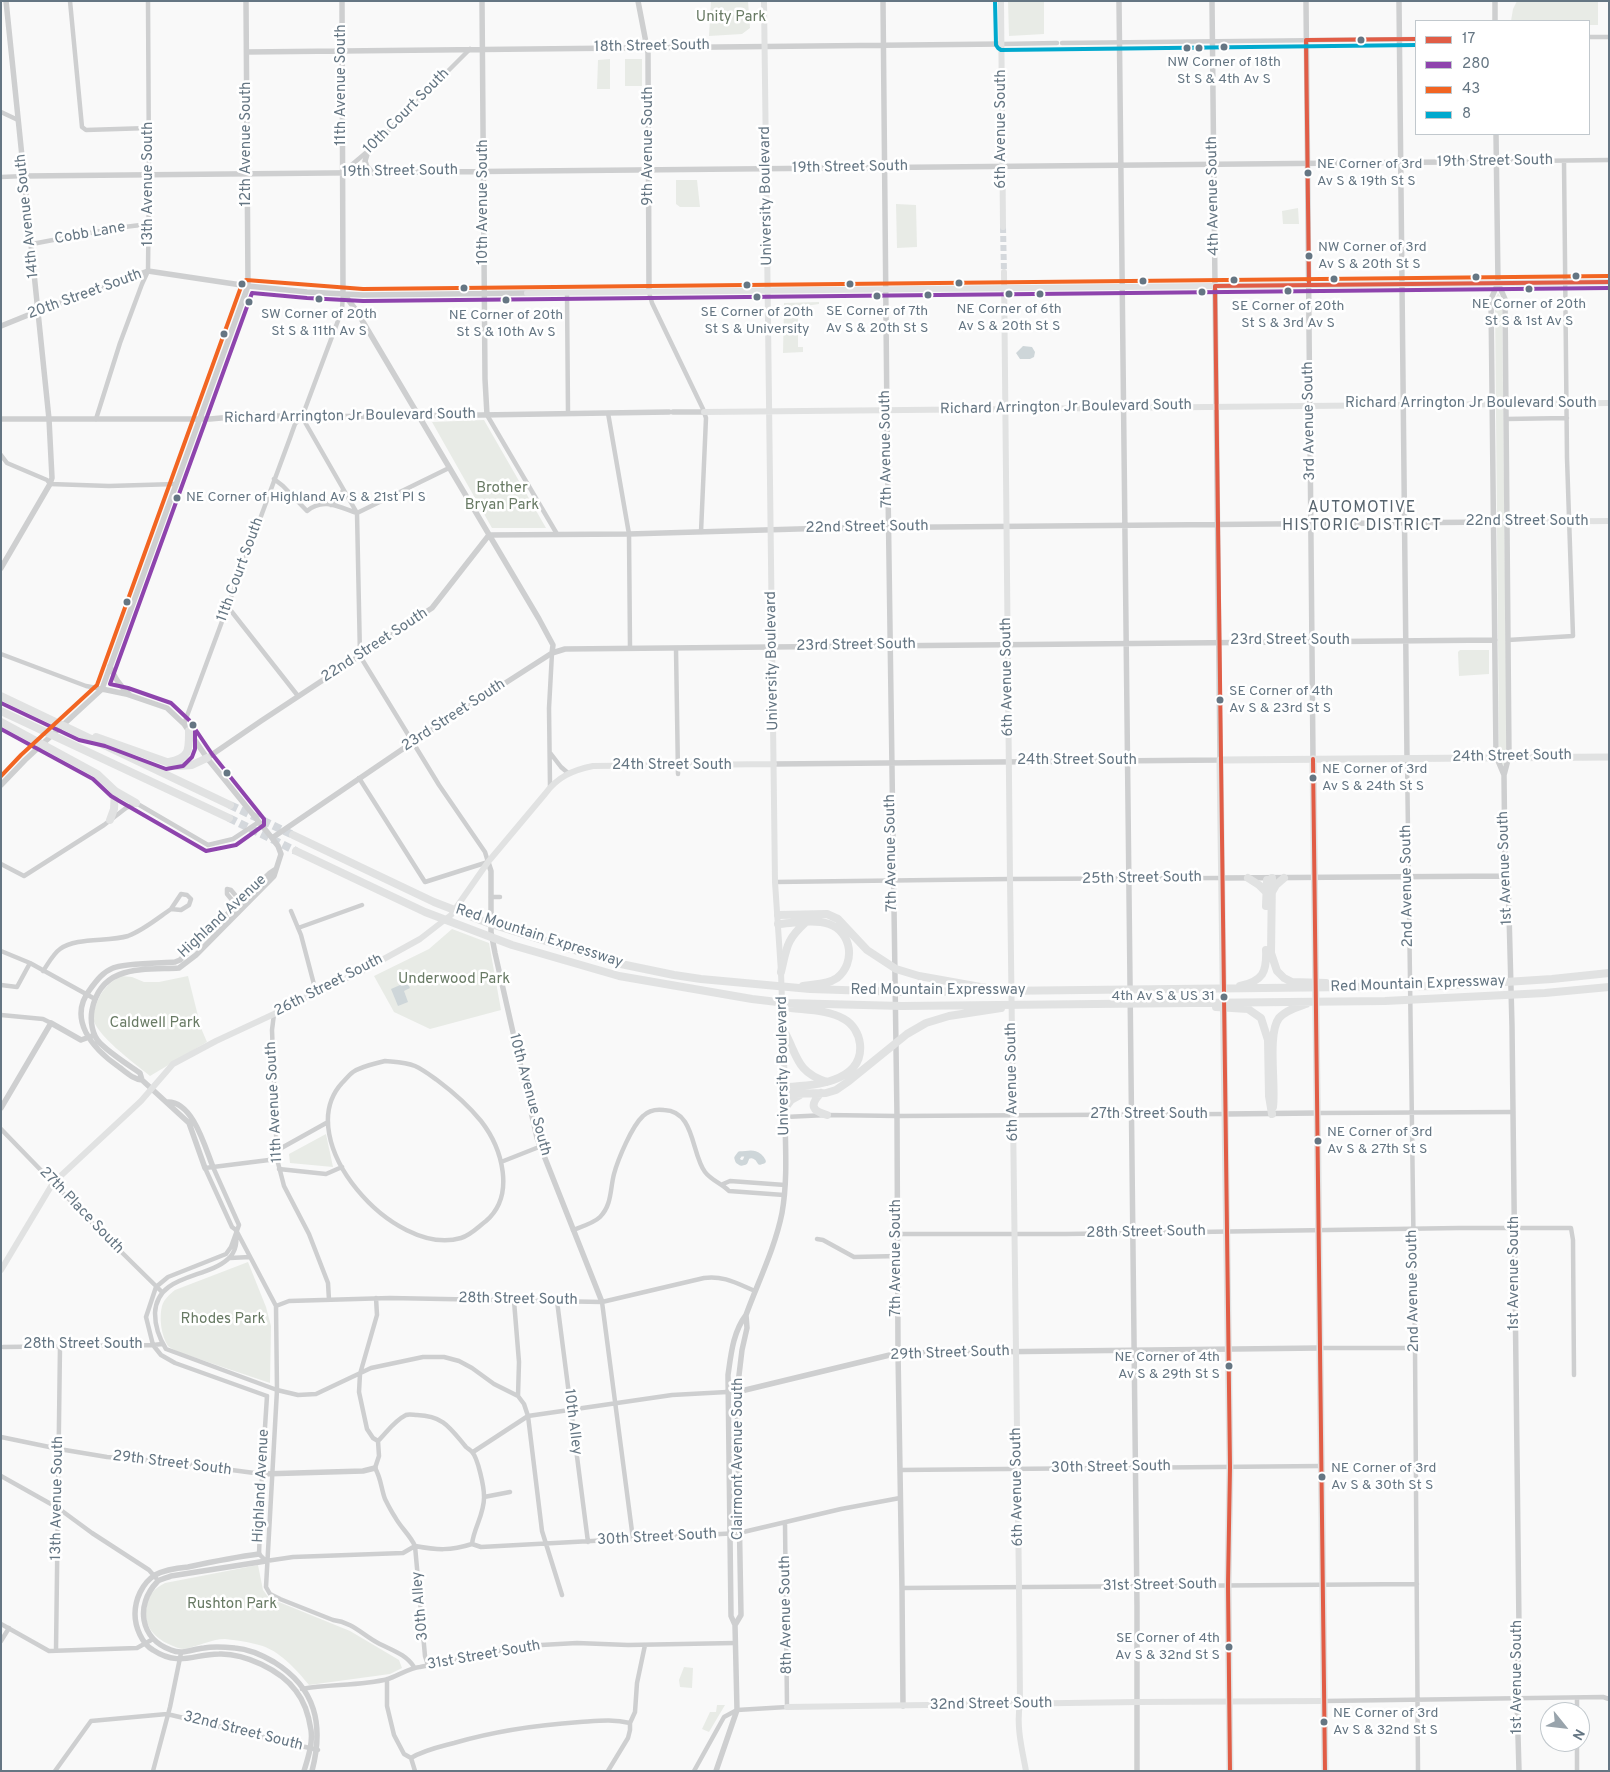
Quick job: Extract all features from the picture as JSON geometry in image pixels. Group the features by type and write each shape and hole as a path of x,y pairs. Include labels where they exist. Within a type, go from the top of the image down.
{"highway":[{"path":"1,696 81,734 167,763 185,766 207,758"},
{"path":"1,711 229,818"},
{"path":"1,722 101,777 114,791 136,804"},
{"path":"167,763 180,760 187,753 189,748 186,728"},
{"path":"99,740 230,805"},
{"path":"110,820 114,809 114,791"},
{"name":"Red Mountain Expressway","path":"294,835 434,902 511,930 616,962 674,975 791,988 810,987 869,992 986,990"},
{"name":"Red Mountain Expressway","path":"296,851 426,912 512,945 619,976 729,995 734,1000 810,1008 920,1005 987,1008 1021,1004 1153,1003 1248,1005"},
{"path":"1248,878 1269,892"},
{"path":"1248,986 1260,979 1267,959 1269,878"},
{"path":"1284,878 1269,892 1271,953 1277,971 1292,985"},
{"path":"778,915 826,914 838,918 867,950 896,969 919,976 986,990 1054,987 1062,991 1198,990 1292,985"},
{"path":"781,972 791,936 806,922"},
{"path":"778,924 821,922 834,926 844,936 849,950 848,962 841,974 831,981 810,987"},
{"name":"Red Mountain Expressway","path":"1292,985 1341,986 1368,984 1381,988 1466,985 1609,973"},
{"name":"Red Mountain Expressway","path":"1291,1006 1312,1002 1385,1001 1609,988"},
{"path":"1248,1005 1291,1006"},
{"path":"1248,1005 1261,1018 1266,1031 1268,1096 1272,1114"},
{"path":"1272,1114 1274,1098 1274,1034 1278,1019 1291,1006"},
{"path":"785,1090 816,1085 842,1077 853,1067 860,1052 860,1040 855,1029 844,1019 810,1008"},
{"path":"785,1090 802,1094 821,1093 840,1088 907,1034 920,1026 949,1016 987,1008"},
{"path":"784,1031 804,1069 813,1076 827,1082"},
{"path":"821,1093 814,1101 814,1107 818,1112 827,1115"},
{"path":"785,1108 791,1100 802,1094"}],"main road":[{"name":"University Boulevard","path":"764,1 775,882 784,1031 785,1090"},
{"name":"6th Avenue South","path":"1001,1 1003,227"},
{"name":"6th Avenue South","path":"1004,272 1010,878 1016,1233 1020,1704 1018,1716 1020,1743 1026,1771"},
{"name":"20th Street South","path":"527,293 1609,282"},
{"name":"Richard Arrington Jr Boulevard South","path":"704,412 1609,403"},
{"name":"22nd Street South","path":"1493,522 1609,521"},
{"name":"24th Street South","path":"1220,760 1609,756"},
{"name":"3rd Avenue South","path":"1313,759 1325,1771"},
{"name":"4th Avenue South","path":"1220,760 1230,1467 1228,1585 1230,1771"},
{"name":"24th Street South","path":"550,786 568,773 593,766 774,764"},
{"path":"488,862 550,786"},
{"name":"26th Street South","path":"1,1270 53,1183 141,1101 173,1064 216,1041 362,971 420,939 451,916 488,862"},
{"name":"32nd Street South","path":"786,1707 1324,1701"}],"street":[{"path":"70,1 83,128 86,130 149,128"},
{"name":"13th Avenue South","path":"96,419 148,271 150,175 148,1"},
{"name":"12th Avenue South","path":"246,1 248,286"},
{"name":"11th Avenue South","path":"302,417 342,310 342,1"},
{"name":"10th Avenue South","path":"482,1 484,294 487,415 557,534"},
{"name":"9th Avenue South","path":"638,1 647,48 650,292"},
{"name":"7th Avenue South","path":"883,1 892,880 897,1116 902,1706"},
{"path":"1119,1 1136,1467 1137,1771"},
{"name":"4th Avenue South","path":"1212,1 1220,760"},
{"name":"3rd Avenue South","path":"1306,1 1313,759"},
{"name":"2nd Avenue South","path":"1399,1 1410,1112 1415,1348 1418,1771"},
{"path":"1494,1 1495,20"},
{"name":"14th Avenue South","path":"4,5 25,176 49,419 50,484"},
{"path":"1590,37 1609,37"},
{"name":"18th Street South","path":"246,52 1415,39"},
{"name":"10th Court South","path":"342,173 368,151 470,50"},
{"path":"1,112 18,120"},
{"name":"1st Avenue South","path":"1496,135 1498,283 1504,299 1506,419 1509,756 1504,775 1505,867 1508,876 1512,1026 1519,1771"},
{"path":"368,151 365,161 367,167 373,173"},
{"name":"19th Street South","path":"1,177 1609,160"},
{"path":"1508,640 1573,636 1567,418 1564,161"},
{"name":"Cobb Lane","path":"32,244 116,228 149,224"},
{"name":"20th Street South","path":"1,326 148,271 248,286 306,292 363,295 527,293"},
{"name":"1st Avenue South","path":"1498,283 1491,299 1494,403 1493,522 1496,756 1504,775"},
{"path":"1,784 102,689 248,286"},
{"path":"650,292 652,303 706,418 700,532"},
{"path":"343,293 356,310 553,645 549,708 550,786"},
{"path":"567,293 568,413"},
{"path":"608,412 629,534 630,648"},
{"name":"Richard Arrington Jr Boulevard South","path":"1,418 96,419 200,418 255,415 302,417 704,412"},
{"path":"302,417 357,513 360,656 439,785 484,852 488,862 425,882 359,778"},
{"name":"11th Court South","path":"186,728 274,479 295,424 302,417"},
{"path":"1506,419 1567,418"},
{"path":"1,455 7,463 47,480 50,484 109,486 176,484"},
{"path":"274,479 307,510 322,503 357,513 449,468"},
{"path":"1,568 50,484"},
{"path":"331,505 339,500 343,489"},
{"path":"1493,503 1501,509 1506,504"},
{"name":"22nd Street South","path":"207,758 432,608 489,535 888,528 1493,522"},
{"path":"228,607 298,696"},
{"name":"23rd Street South","path":"272,838 413,742 552,654 565,649 1495,640"},
{"path":"676,649 678,774"},
{"path":"1,654 86,686 102,689"},
{"path":"110,666 115,680 133,696"},
{"name":"Highland Avenue","path":"95,999 100,988 113,976 127,971 179,968 196,955 270,873 276,869 281,854 272,838 207,758 186,728 167,708 133,696 102,689"},
{"path":"551,752 561,767 568,773"},
{"name":"24th Street South","path":"774,764 1220,760"},
{"path":"1,864 24,876 126,808 136,804 208,845 233,840 259,822"},
{"name":"10th Avenue South","path":"488,862 491,870 491,932 496,962 540,1147 602,1302 632,1539"},
{"name":"25th Street South","path":"775,882 1010,878 1508,876"},
{"path":"491,897 500,897"},
{"path":"298,928 362,905"},
{"name":"Highland Avenue","path":"236,1230 232,1227 205,1168 189,1122 142,1080 135,1079 105,1058 81,1022 81,1008 86,994 105,972 116,967 180,960 241,906"},
{"path":"43,971 58,950 65,945 115,939 130,935 143,929 171,909"},
{"path":"291,911 298,928 316,992"},
{"path":"1,951 30,964 95,999 91,1014 92,1036 82,1040 43,1019 1,1015"},
{"path":"1,985 17,987 30,964"},
{"name":"11th Avenue South","path":"274,1014 272,1030 277,1159 284,1186 308,1234 328,1283 329,1300"},
{"path":"1,1108 51,1023"},
{"path":"385,1061 416,1066 455,1094 476,1116 487,1130 501,1162 504,1180 502,1193 492,1215 470,1235 446,1240 415,1234 384,1216 370,1205 354,1187 342,1167 333,1148 328,1122 333,1095 352,1072 367,1066 385,1061"},
{"name":"University Boulevard","path":"746,1315 777,1232 784,1196 785,1090"},
{"name":"Highland Avenue","path":"168,1102 173,1102 190,1114 238,1223 236,1230 237,1244 230,1258"},
{"path":"573,1230 598,1219 605,1211 610,1200 617,1166 625,1146 642,1117 655,1109 669,1110 680,1115 686,1123 705,1171 711,1178 723,1184 729,1191 784,1196"},
{"name":"27th Street South","path":"785,1116 1513,1112"},
{"path":"276,1151 328,1122"},
{"name":"27th Place South","path":"1,1129 162,1292"},
{"path":"501,1162 540,1147"},
{"path":"205,1168 277,1159"},
{"path":"279,1169 326,1174 342,1167"},
{"path":"723,1184 730,1181 785,1185"},
{"name":"28th Street South","path":"897,1234 1066,1234 1571,1228 1573,1240 1574,1374"},
{"path":"236,1230 276,1306"},
{"path":"236,1230 232,1247 226,1254 168,1277 156,1287 146,1317 153,1345 161,1354 174,1363 268,1396 276,1390"},
{"path":"817,1238 854,1257 898,1256"},
{"path":"250,1256 230,1258 170,1285 162,1292 156,1305 155,1316 159,1338 166,1349 276,1390 298,1395 316,1394 371,1368 423,1356 444,1357 465,1364 494,1384 518,1396"},
{"name":"28th Street South","path":"276,1306 289,1301 376,1298 602,1302 711,1277 721,1278 755,1291"},
{"path":"376,1298 376,1315 360,1374 359,1392 367,1430 378,1442 379,1456 375,1468 379,1475 385,1498 402,1529 412,1538 416,1546"},
{"path":"514,1300 520,1362 518,1396 528,1416 542,1531 562,1595"},
{"name":"10th Alley","path":"557,1302 588,1542"},
{"name":"Highland Avenue","path":"158,1581 171,1576 266,1561 276,1390 276,1306"},
{"name":"Clairmont Avenue South","path":"716,1771 737,1710 735,1624 731,1616 728,1392 732,1349 738,1326 746,1315"},
{"name":"Clairmont Avenue South","path":"735,1624 740,1616 737,1392 742,1350 747,1328 746,1315"},
{"name":"28th Street South","path":"2,1347 162,1344"},
{"name":"13th Avenue South","path":"56,1650 60,1346"},
{"name":"29th Street South","path":"473,1452 528,1416 672,1395 737,1392 898,1353 1415,1348"},
{"name":"Highland Avenue","path":"154,1575 174,1569 259,1554 262,1474 268,1396"},
{"path":"266,1561 402,1553 416,1546 442,1550 472,1544 473,1536 482,1516 484,1497 482,1478 473,1452 455,1431 442,1421 429,1415 408,1414 394,1423 378,1442"},
{"name":"29th Street South","path":"1,1437 107,1457 171,1462 262,1474 364,1471 375,1468"},
{"name":"30th Street South","path":"900,1470 1322,1466"},
{"path":"1,1476 58,1508 92,1533 150,1570 158,1581 146,1600 143,1613 146,1628 152,1639 159,1644 181,1653 203,1648 221,1647 251,1651 279,1665 291,1675 304,1689 314,1710 318,1750 312,1771"},
{"path":"484,1497 510,1492"},
{"name":"30th Street South","path":"472,1544 481,1547 739,1534 841,1509 900,1498"},
{"name":"8th Avenue South","path":"785,1523 786,1707"},
{"name":"30th Alley","path":"416,1546 425,1656 428,1665"},
{"path":"259,1554 266,1561 266,1587 270,1594 280,1600 333,1620 340,1620 360,1630 376,1642 409,1659 414,1667"},
{"path":"154,1575 139,1594 135,1606 135,1618 145,1644 154,1651 181,1660 219,1654 241,1657 270,1669 296,1691 308,1715 311,1731 310,1748 304,1771"},
{"name":"31st Street South","path":"902,1588 1417,1584"},
{"path":"1,1624 49,1650 137,1648 152,1639"},
{"path":"1,1641 9,1628"},
{"name":"31st Street South","path":"296,1691 387,1679 414,1667 523,1646 577,1643 645,1645 735,1643"},
{"path":"608,1771 628,1738 630,1723 635,1712 645,1645"},
{"path":"153,1771 181,1660 181,1653"},
{"path":"387,1679 387,1706 394,1735 404,1754 410,1758 415,1771"},
{"path":"1324,1701 1517,1700 1603,1697 1609,1699"},
{"name":"32nd Street South","path":"737,1710 786,1707"},
{"path":"694,1771 724,1717 737,1710"},
{"name":"32nd Street South","path":"55,1771 91,1721 168,1714 318,1750"},
{"path":"410,1758 420,1752 452,1743 520,1728 617,1720 630,1723"},
{"path":"1577,1752 1577,1771"}],"green space":[{"name":"Unity Park","path":"711,1 748,1 750,28 742,34 709,36"},
{"path":"1008,1 1044,1 1044,34 1009,36"},
{"path":"1517,1 1598,1 1598,25 1590,25 1590,20 1511,20"},
{"path":"610,59 610,89 597,89 598,60"},
{"path":"625,59 642,59 642,86 625,86"},
{"path":"676,180 697,180 700,207 680,207 676,204"},
{"path":"896,204 916,205 917,247 897,248"},
{"path":"1298,208 1299,224 1283,224 1282,211"},
{"path":"1498,293 1502,299 1507,756 1503,767 1499,756 1495,299"},
{"path":"819,302 819,304 805,306 802,315 798,315 798,347 803,347 803,352 783,353 784,303"},
{"name":"Brother Bryan Park","path":"484,420 546,528 492,528 432,422"},
{"path":"1460,650 1489,650 1489,674 1459,676 1458,652"},
{"name":"Underwood Park","path":"452,929 489,943 501,1010 430,1029 394,1012 374,976 429,949"},
{"name":"Caldwell Park","path":"121,976 132,977 144,982 159,982 188,976 201,1028 207,1042 150,1076 107,1039 95,1023 93,1013 100,996 112,982"},
{"path":"326,1134 333,1167 290,1163 289,1154"},
{"name":"Rhodes Park","path":"248,1262 266,1307 271,1326 270,1383 178,1352 168,1346 162,1332 162,1306 175,1290"},
{"name":"Rushton Park","path":"258,1565 263,1590 269,1598 350,1631 399,1660 402,1668 390,1674 309,1685 287,1661 266,1647 225,1639 183,1649 161,1640 151,1631 146,1619 147,1605 155,1589 161,1585"},
{"path":"684,1667 693,1668 692,1688 680,1687 679,1680"},
{"path":"717,1705 725,1705 709,1732 702,1729 710,1712 716,1712"}],"shaded area":[{"path":"1023,346 1032,347 1035,352 1034,357 1020,359 1016,353"},
{"path":"407,982 410,988 404,991 408,1002 398,1006 391,989"}],"waterway":[{"path":"762,1161 760,1162 756,1157 751,1156 741,1163 737,1158 740,1154 753,1153 758,1155 763,1161"}],"tunnel":[{"path":"1003,227 1004,272"},
{"path":"230,805 293,835"},
{"path":"229,818 296,851"}],"transit line":[{"name":"8","path":"995,1 996,45 1001,50 1415,45"},
{"name":"17","path":"1309,285 1306,40 1415,39"},
{"name":"43","path":"1,776 97,685 242,284 246,280 363,289 1609,276"},
{"name":"17","path":"1230,1771 1228,1585 1230,1467 1215,286 1609,282"},
{"name":"280","path":"1,729 93,779 111,796 206,851 236,845 264,825 264,819 212,754 189,720 171,703 128,688 110,684 252,293 363,301 1609,288"},
{"name":"280","path":"1,703 79,740 105,746 166,769 183,766 192,757 195,749 195,731"},
{"name":"17","path":"1313,759 1325,1771"}],"place":[{"name":"NW Corner of 18th St S & 4th Av S","path":"1224,47"},
{"name":"NE Corner of 3rd Av S & 19th St S","path":"1308,173"},
{"name":"NW Corner of 3rd Av S & 20th St S","path":"1309,256"},
{"name":"NE Corner of 20th St S & 1st Av S","path":"1529,289"},
{"name":"SE Corner of 20th St S & 3rd Av S","path":"1288,291"},
{"name":"NE Corner of 6th Av S & 20th St S","path":"1009,294"},
{"name":"SE Corner of 7th Av S & 20th St S","path":"877,296"},
{"name":"SE Corner of 20th St S & University","path":"757,297"},
{"name":"SW Corner of 20th St S & 11th Av S","path":"319,299"},
{"name":"NE Corner of 20th St S & 10th Av S","path":"506,300"},
{"name":"NE Corner of Highland Av S & 21st Pl S","path":"177,498"},
{"name":"SE Corner of 4th Av S & 23rd St S","path":"1220,700"},
{"name":"NE Corner of 3rd Av S & 24th St S","path":"1313,778"},
{"name":"4th Av S & US 31","path":"1224,997"},
{"name":"NE Corner of 3rd Av S & 27th St S","path":"1318,1141"},
{"name":"NE Corner of 4th Av S & 29th St S","path":"1229,1366"},
{"name":"NE Corner of 3rd Av S & 30th St S","path":"1322,1477"},
{"name":"SE Corner of 4th Av S & 32nd St S","path":"1229,1647"},
{"name":"NE Corner of 3rd Av S & 32nd St S","path":"1324,1722"}],"district":[{"name":"AUTOMOTIVE HISTORIC DISTRICT","path":"1362,518"}]}
